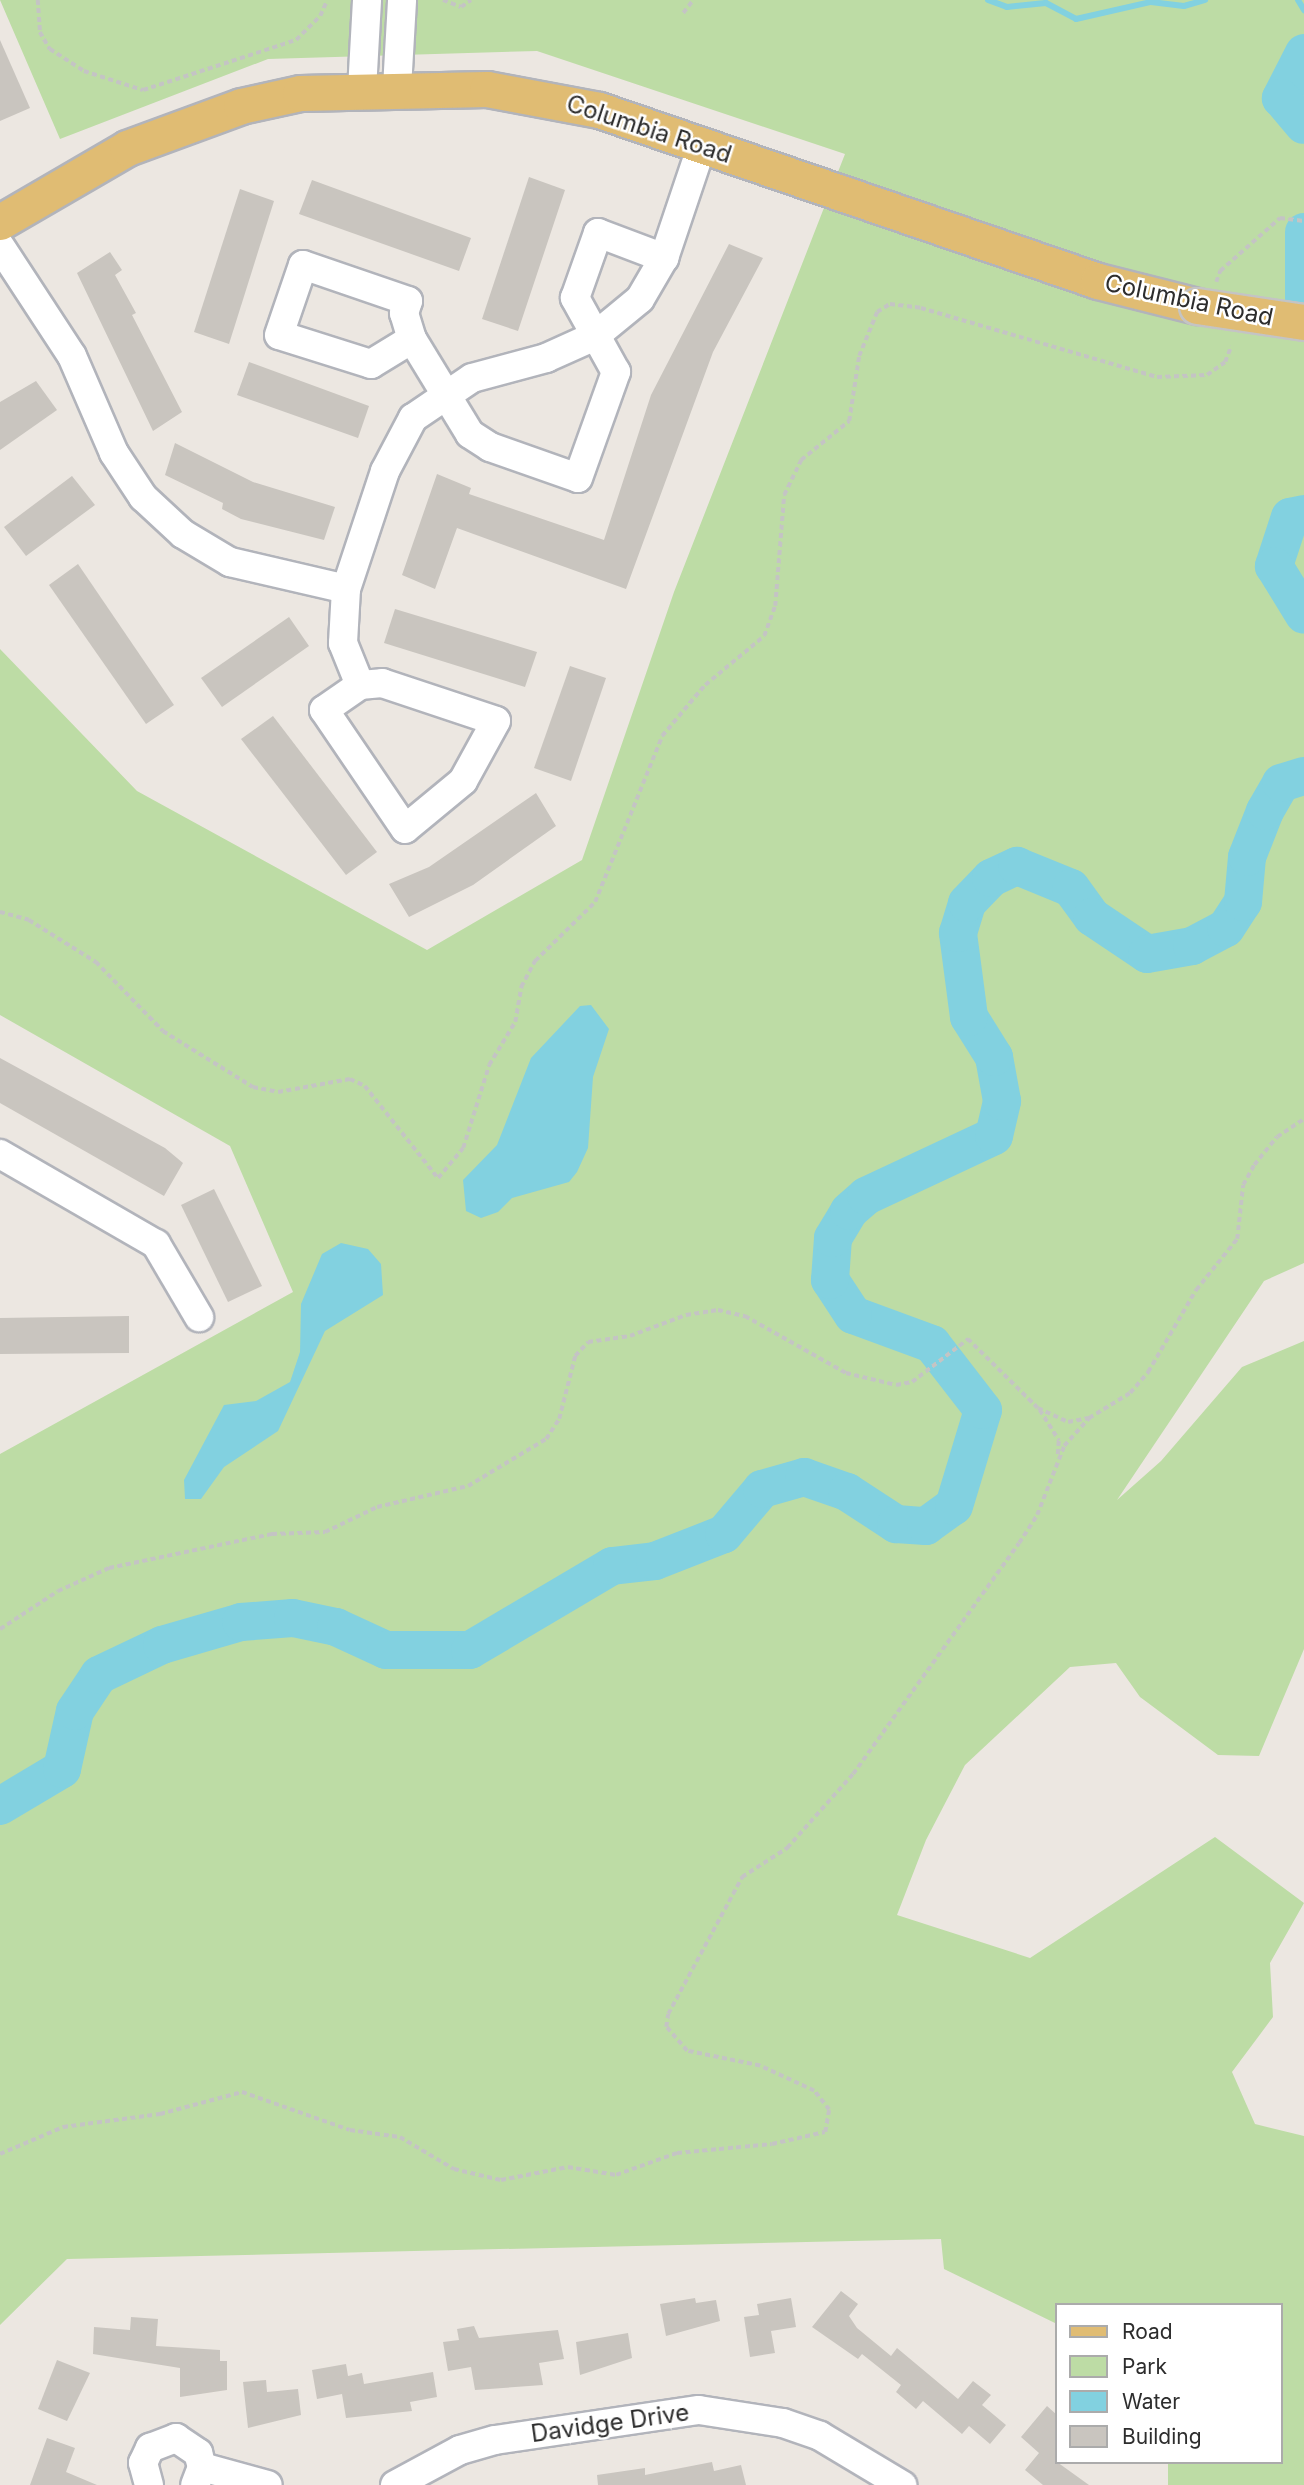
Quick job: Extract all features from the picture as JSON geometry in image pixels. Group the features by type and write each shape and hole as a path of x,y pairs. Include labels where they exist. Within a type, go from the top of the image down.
{"main road":[{"name":"Columbia Road","path":"0,222 127,148 187,123 300,93 397,88 534,94 702,145 1085,276 1207,295 1304,322"}],"street":[{"path":"362,90 367,0"},
{"path":"397,88 402,0"},
{"path":"360,685 342,643 346,589 398,440 413,418 446,393 595,336 640,299 664,258 702,145"},
{"path":"412,339 371,364 279,335 303,265 408,301 404,313 412,339 480,443 578,478 616,372 575,298 598,233 664,258"},
{"path":"0,246 72,356 114,453 143,497 183,534 230,562 346,589"},
{"path":"382,683 496,722 463,781 405,829 324,710 360,685 382,683"},
{"path":"0,1154 156,1244 199,1317"},
{"name":"Davidge Drive","path":"395,2485 460,2450 495,2440 699,2410 783,2423 820,2436 902,2485"},
{"path":"149,2485 143,2463 162,2440 188,2442 199,2476 268,2485"}],"path":[{"path":"38,0 40,32 50,49 84,71 143,90 296,40 320,16 327,0"},
{"path":"443,0 461,7 471,0"},
{"path":"683,12 693,0"},
{"path":"1207,295 1220,271 1280,218 1304,221"},
{"path":"0,912 29,920 96,962 163,1031 253,1087 278,1093 350,1079 365,1086 438,1178 463,1147 489,1065 515,1022 521,987 535,961 595,902 662,736 769,626 784,495 801,460 849,421 859,356 877,312 890,304 932,311 1136,374 1207,375 1225,362 1231,345"},
{"path":"0,2154 63,2127 160,2114 242,2092 350,2130 400,2137 454,2169 501,2179 568,2167 616,2175 677,2153 784,2143 825,2132 830,2110 814,2091 760,2066 701,2058 674,2042 666,2027 668,2014 742,1877 787,1848 853,1774 1019,1543 1075,1426 1130,1393 1148,1372 1196,1290 1237,1239 1243,1185 1254,1165 1277,1137 1304,1119"},
{"path":"0,1629 58,1591 109,1568 272,1534 326,1532 377,1507 468,1486 546,1439 558,1419 570,1369 588,1342 718,1310 777,1332 846,1373 896,1385 912,1382 960,1343 974,1341 1038,1408 1059,1441 1058,1461"},
{"path":"1038,1408 1068,1422 1089,1418"}],"green space":[{"path":"0,0 1304,0 1304,1263 1264,1281 1117,1500 1161,1461 1242,1367 1304,1341 1304,1649 1259,1756 1218,1755 1140,1697 1116,1663 1070,1667 965,1765 926,1840 897,1915 1030,1958 1215,1837 1304,1903 1270,1963 1273,2017 1232,2072 1255,2124 1304,2136 1304,2485 1168,2485 1168,2464 1283,2464 1283,2303 1056,2303 1056,2324 944,2269 941,2239 67,2259 0,2325 0,1454 293,1292 230,1146 0,1015 0,649 137,791 427,950 582,860 674,592 845,154 537,51 268,59 60,139"}],"water":[{"path":"591,1005 609,1029 593,1077 588,1148 577,1172 569,1182 512,1198 498,1212 481,1218 466,1211 463,1180 497,1145 531,1058 580,1006"},
{"path":"341,1243 368,1249 381,1264 383,1295 325,1331 278,1431 224,1467 201,1499 185,1499 184,1480 224,1405 256,1401 290,1382 300,1352 301,1304 322,1254"}],"building":[{"path":"0,40 30,108 0,121"},
{"path":"529,177 565,190 518,331 482,319"},
{"path":"312,180 471,238 459,271 299,214"},
{"path":"240,189 274,201 229,344 194,332"},
{"path":"729,244 763,258 713,352 626,589 457,528 435,589 402,575 437,474 471,488 469,494 604,540 651,395"},
{"path":"110,252 122,270 115,275 136,313 132,315 182,412 153,431 77,273"},
{"path":"249,362 369,406 358,438 237,395"},
{"path":"36,381 57,410 0,450 0,402"},
{"path":"175,443 253,482 335,507 324,540 241,519 222,509 223,503 165,475"},
{"path":"72,476 95,505 26,556 4,527"},
{"path":"78,564 174,705 146,724 49,585"},
{"path":"395,609 537,652 525,687 384,643"},
{"path":"289,617 309,646 222,707 201,678"},
{"path":"570,666 606,678 571,781 534,768"},
{"path":"273,716 377,852 346,875 241,739"},
{"path":"536,793 556,826 473,885 409,917 389,884 429,867"},
{"path":"0,1058 165,1148 183,1163 164,1196 0,1103"},
{"path":"214,1189 262,1286 228,1302 181,1205"},
{"path":"129,1316 129,1353 0,1354 0,1318"},
{"path":"841,2291 858,2304 849,2316 857,2328 891,2356 897,2348 958,2399 973,2381 991,2395 982,2405 1006,2425 990,2444 969,2426 962,2434 923,2401 916,2409 896,2392 901,2385 862,2354 858,2359 812,2327"},
{"path":"695,2298 696,2303 716,2300 720,2321 666,2336 660,2304"},
{"path":"791,2298 796,2327 771,2331 775,2353 750,2357 744,2317 759,2315 757,2304"},
{"path":"131,2317 158,2319 156,2346 220,2350 220,2361 227,2361 227,2390 180,2397 180,2368 93,2354 94,2327 130,2330"},
{"path":"474,2326 479,2338 558,2330 564,2359 539,2363 543,2385 475,2390 471,2367 448,2371 443,2342 459,2340 457,2329"},
{"path":"628,2333 632,2358 580,2375 576,2342"},
{"path":"57,2360 90,2373 67,2421 38,2409"},
{"path":"346,2364 348,2376 362,2373 364,2384 433,2372 437,2397 410,2402 412,2411 346,2418 342,2394 317,2399 312,2370"},
{"path":"266,2380 267,2392 298,2389 301,2415 248,2428 243,2382"},
{"path":"1047,2406 1056,2414 1056,2464 1089,2485 1043,2485 1025,2470 1039,2453 1021,2437"},
{"path":"47,2438 75,2448 66,2472 97,2485 30,2485"},
{"path":"712,2462 714,2471 741,2465 746,2485 598,2485 597,2475 645,2468 645,2475"}],"waterway":[{"path":"988,0 1007,7 1046,3 1076,19 1151,2 1184,6 1205,0"},
{"path":"1298,0 1304,10"},
{"path":"1304,53 1281,98 1304,125"},
{"path":"1304,232 1304,313"},
{"path":"1304,514 1290,517 1274,566 1304,615"},
{"path":"0,1806 62,1769 75,1711 99,1675 162,1645 241,1622 293,1618 336,1627 386,1650 470,1650 612,1566 655,1561 724,1534 762,1489 804,1477 847,1492 896,1524 926,1526 954,1506 983,1410 932,1344 853,1315 830,1280 833,1238 849,1211 866,1196 994,1136 1002,1101 994,1057 969,1017 958,933 967,903 991,878 1017,866 1071,888 1092,917 1147,954 1192,946 1226,928 1243,902 1247,857 1265,811 1281,783 1304,776"}]}
